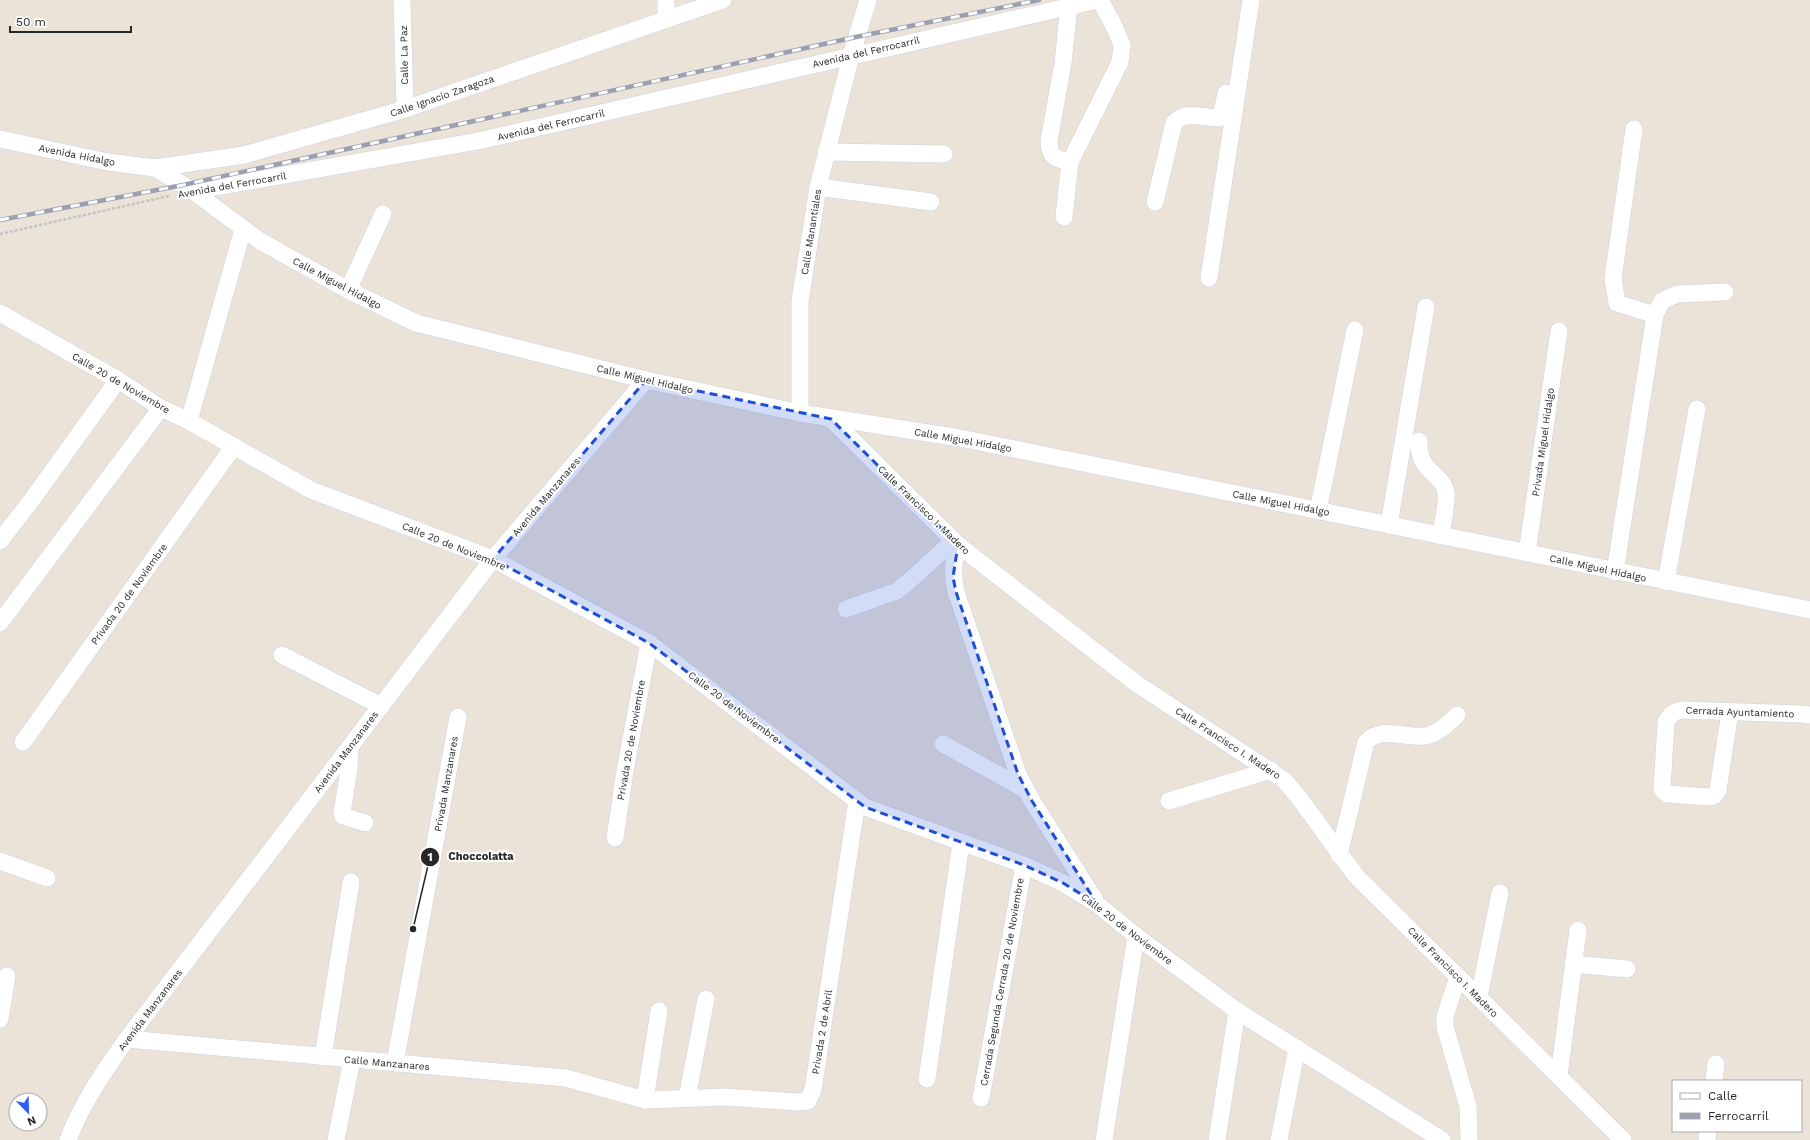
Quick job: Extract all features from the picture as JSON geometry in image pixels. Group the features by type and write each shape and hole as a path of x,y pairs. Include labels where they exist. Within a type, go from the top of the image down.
{"street":[{"name":"Calle La Paz","path":"402,0 405,109"},
{"path":"666,0 666,19"},
{"name":"Calle Ignacio Zaragoza","path":"154,168 244,155 405,109 723,0"},
{"name":"Calle Manantiales","path":"800,413 800,301 818,187 851,56 868,0"},
{"path":"1064,217 1070,162 1120,62 1122,45 1114,26 1099,0"},
{"name":"Avenida del Ferrocarril","path":"193,191 478,142 1099,0"},
{"path":"1155,202 1174,123 1179,117 1186,115 1217,118 1221,117 1240,0"},
{"path":"1209,278 1251,0"},
{"path":"1069,6 1063,62 1048,141 1049,151 1054,157 1070,162"},
{"path":"1634,129 1613,278 1617,303 1655,315"},
{"name":"Avenida Hidalgo","path":"1,137 108,162 154,168"},
{"path":"826,152 944,154"},
{"name":"Calle Miguel Hidalgo","path":"154,168 193,191 260,241 348,290 416,323 646,380 800,413 960,438 1615,572 1810,610"},
{"path":"818,187 931,202"},
{"path":"348,290 383,214"},
{"path":"189,421 243,229"},
{"path":"1615,572 1655,315 1662,301 1677,294 1725,292"},
{"path":"1390,525 1426,307"},
{"name":"Calle 20 de Noviembre","path":"0,313 118,380 162,408 189,421 311,490 493,559 649,643 865,807 1024,865 1063,883 1097,904 1136,936 1237,1011 1297,1048 1417,1132 1442,1140"},
{"path":"1318,511 1355,330"},
{"name":"Privada Miguel Hidalgo","path":"1527,553 1559,331"},
{"path":"0,541 31,501 118,380"},
{"name":"Avenida Manzanares","path":"68,1140 74,1124 98,1080 127,1039 493,559 646,380"},
{"path":"0,623 162,408"},
{"path":"1666,582 1697,409"},
{"name":"Calle Francisco I. Madero","path":"831,418 956,543 1137,684 1271,770 1284,780 1300,797 1340,855 1358,878 1623,1140"},
{"path":"1418,441 1418,451 1421,459 1446,490 1447,498 1441,536"},
{"name":"Privada 20 de Noviembre","path":"23,742 234,446"},
{"path":"846,609 897,591 956,543"},
{"path":"956,543 952,577 956,592 1018,774 1026,790 1097,904"},
{"name":"Privada 20 de Noviembre","path":"615,838 624,771 649,643"},
{"path":"282,655 381,706"},
{"name":"Cerrada Ayuntamiento","path":"1730,712 1718,790 1714,796 1708,797 1667,794 1663,792 1663,760 1666,722 1670,715 1681,710 1810,715"},
{"path":"1340,855 1366,742 1371,736 1382,733 1425,736 1442,729 1457,715"},
{"name":"Privada Manzanares","path":"395,1063 458,717"},
{"path":"944,744 1026,790"},
{"path":"350,747 349,769 342,813 343,816 365,823"},
{"path":"1170,801 1271,770"},
{"name":"Privada 2 de Abril","path":"645,1100 726,1097 797,1102 808,1100 813,1090 857,801"},
{"path":"927,1079 961,843"},
{"path":"0,861 47,878"},
{"name":"Cerrada Segunda Cerrada 20 de Noviembre","path":"981,1098 1024,865"},
{"path":"323,1057 351,882"},
{"path":"1479,997 1500,893"},
{"path":"1559,1076 1578,930"},
{"path":"1104,1140 1136,936"},
{"path":"1573,964 1627,969"},
{"path":"0,1019 7,976"},
{"path":"1458,977 1445,1016 1445,1027 1468,1106 1469,1140"},
{"path":"687,1098 706,999"},
{"path":"645,1100 659,1011"},
{"path":"1217,1140 1237,1011"},
{"name":"Calle Manzanares","path":"127,1039 566,1078 645,1100"},
{"path":"1279,1140 1297,1048"},
{"path":"336,1140 352,1059"},
{"path":"1714,1080 1716,1064"}],"path":[{"name":"Avenida del Ferrocarril","path":"0,234 193,191"}],"highlighted area":[{"path":"646,380 831,419 958,545 953,577 956,592 1018,774 1032,801 1097,904 1063,883 1024,865 865,807 649,643 493,559"}],"railway":[{"path":"0,220 183,185 856,37 1039,0"}],"place":[{"name":"Choccolatta","path":"413,929"}]}
